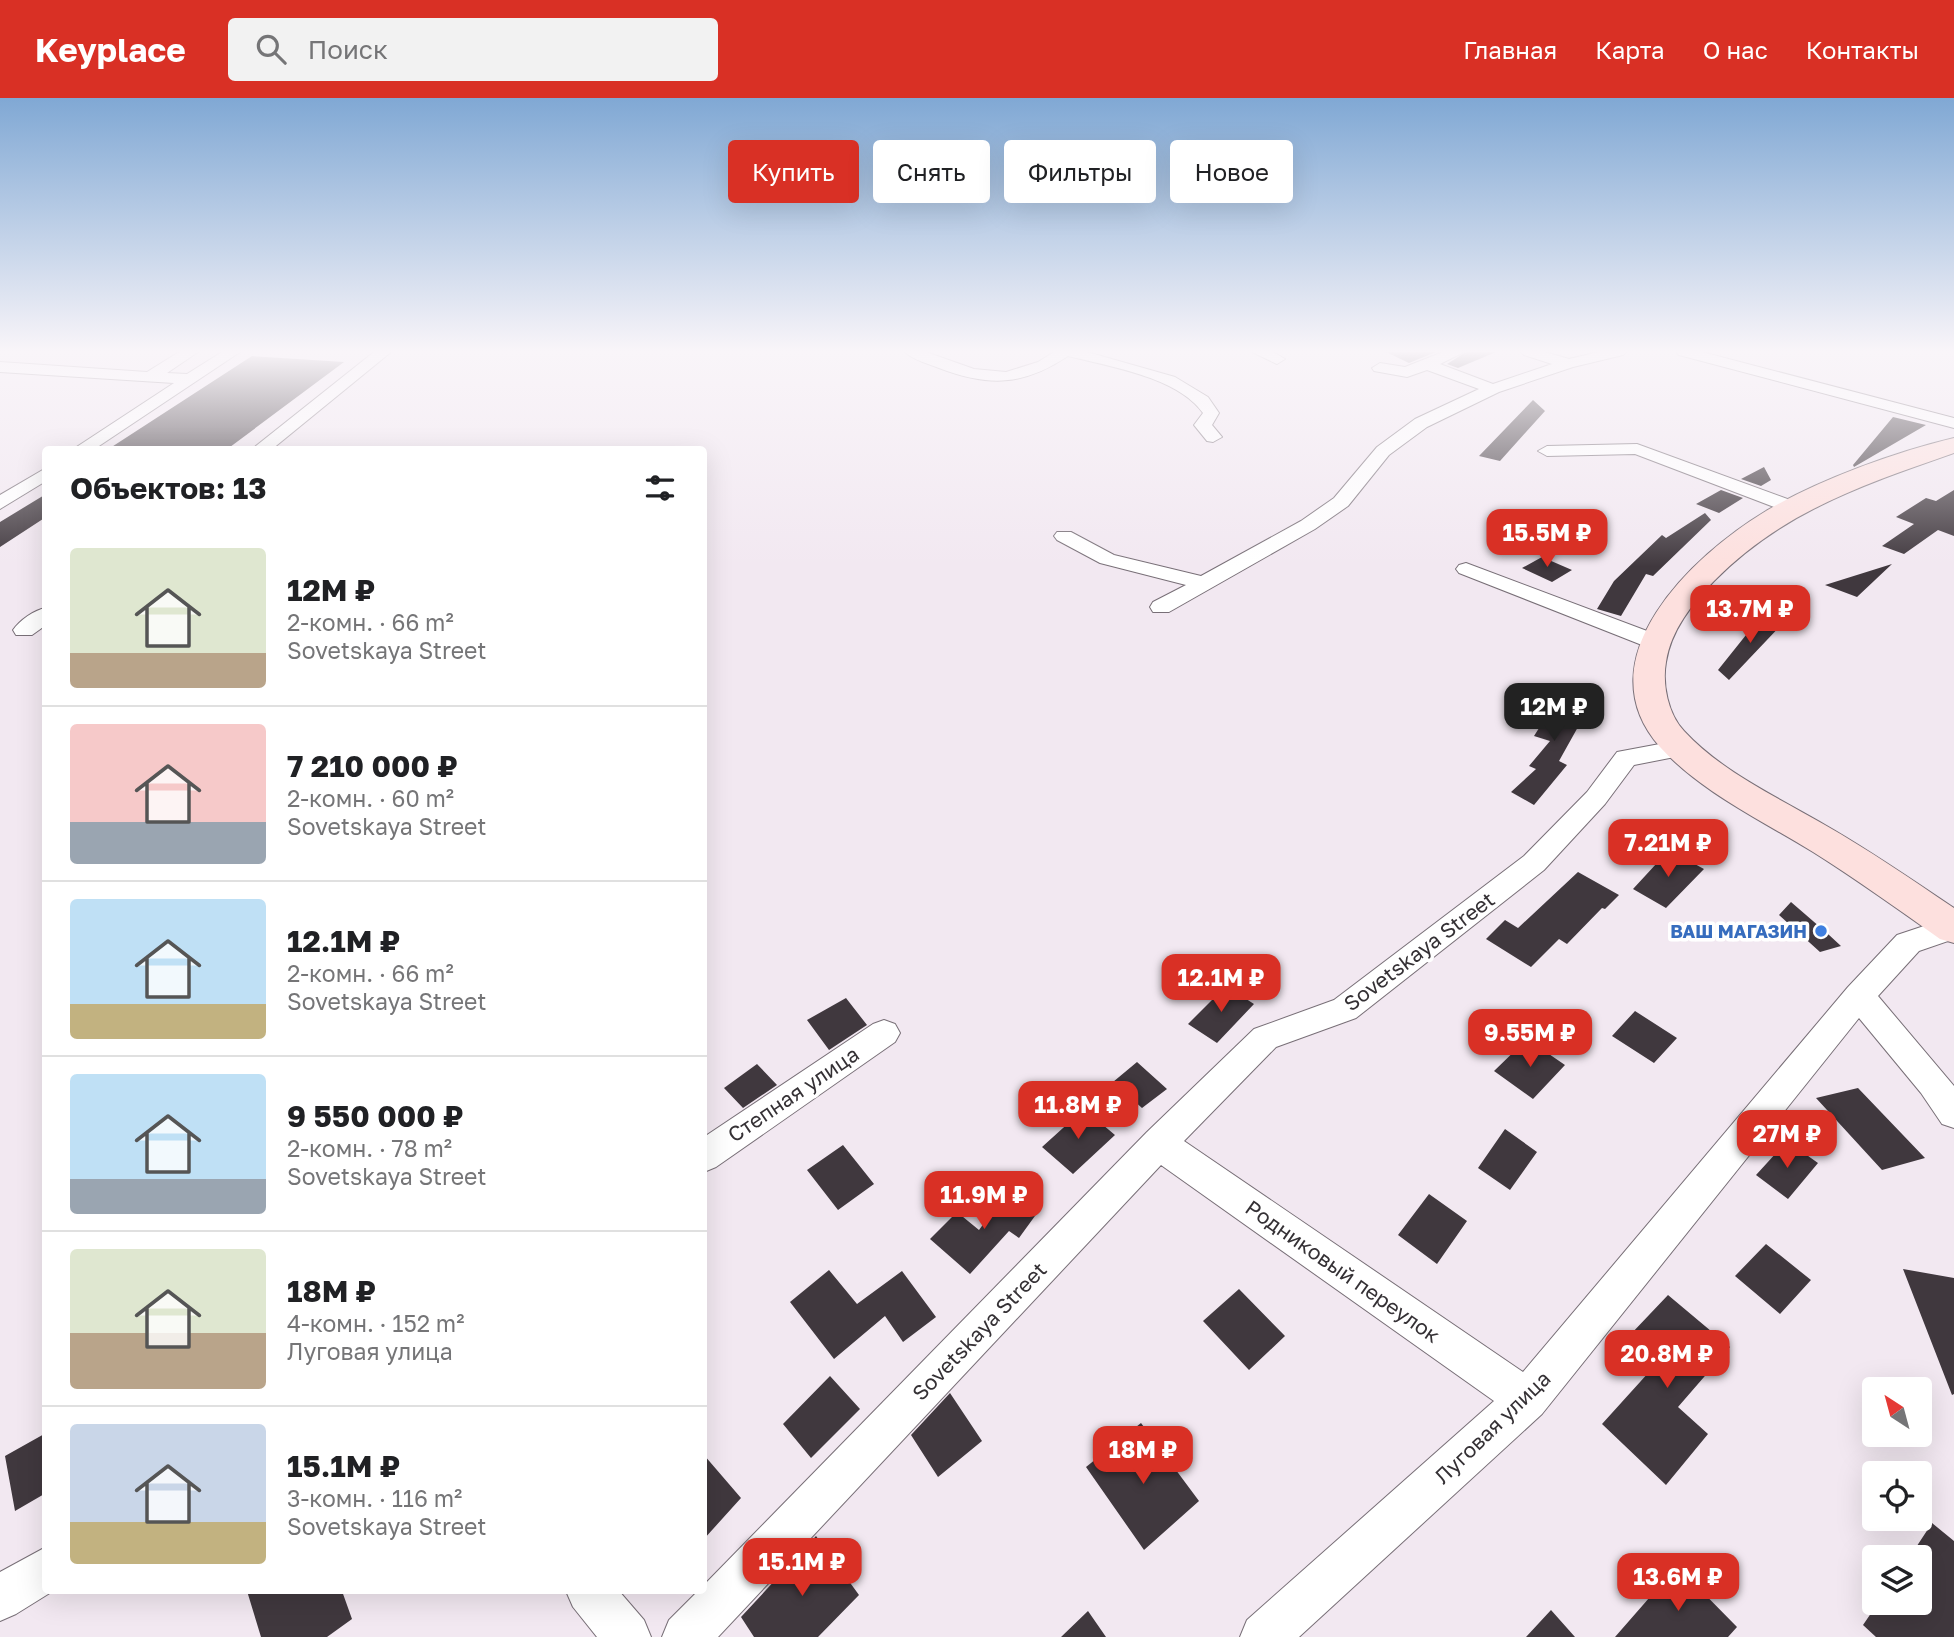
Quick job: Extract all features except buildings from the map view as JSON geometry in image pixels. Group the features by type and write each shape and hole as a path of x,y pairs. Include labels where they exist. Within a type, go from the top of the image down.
{"main road":[{"path":"1954,445 1828,491 1746,537 1716,561 1670,616 1655,642 1647,670 1658,722 1681,748 1712,772 1841,852 1954,927"}],"street":[{"path":"87,446 121,424"},
{"path":"265,446 293,424"},
{"path":"1204,424 1213,437"},
{"path":"1161,607 1308,525 1341,502 1383,450 1420,424"},
{"path":"1547,452 1637,449 1794,508"},
{"path":"0,503 42,476"},
{"path":"1064,537 1107,559 1205,583"},
{"path":"1466,569 1655,642"},
{"path":"24,631 42,617"},
{"name":"Sovetskaya Street","path":"686,1637 1159,1143 1265,1038 1345,1009 1534,863 1596,798 1626,758 1681,748"},
{"name":"Луговая улица","path":"1264,1637 1527,1399 1859,996 1908,943 1954,927"},
{"path":"1859,996 1933,1083 1954,1113"},
{"name":"Степная улица","path":"707,1154 884,1033"},
{"name":"Родниковый переулок","path":"1159,1143 1527,1399"},
{"path":"0,1598 42,1572"},
{"path":"591,1594 627,1637"}],"place":[{"name":"ВАШ МАГАЗИН","path":"1821,931"}]}
